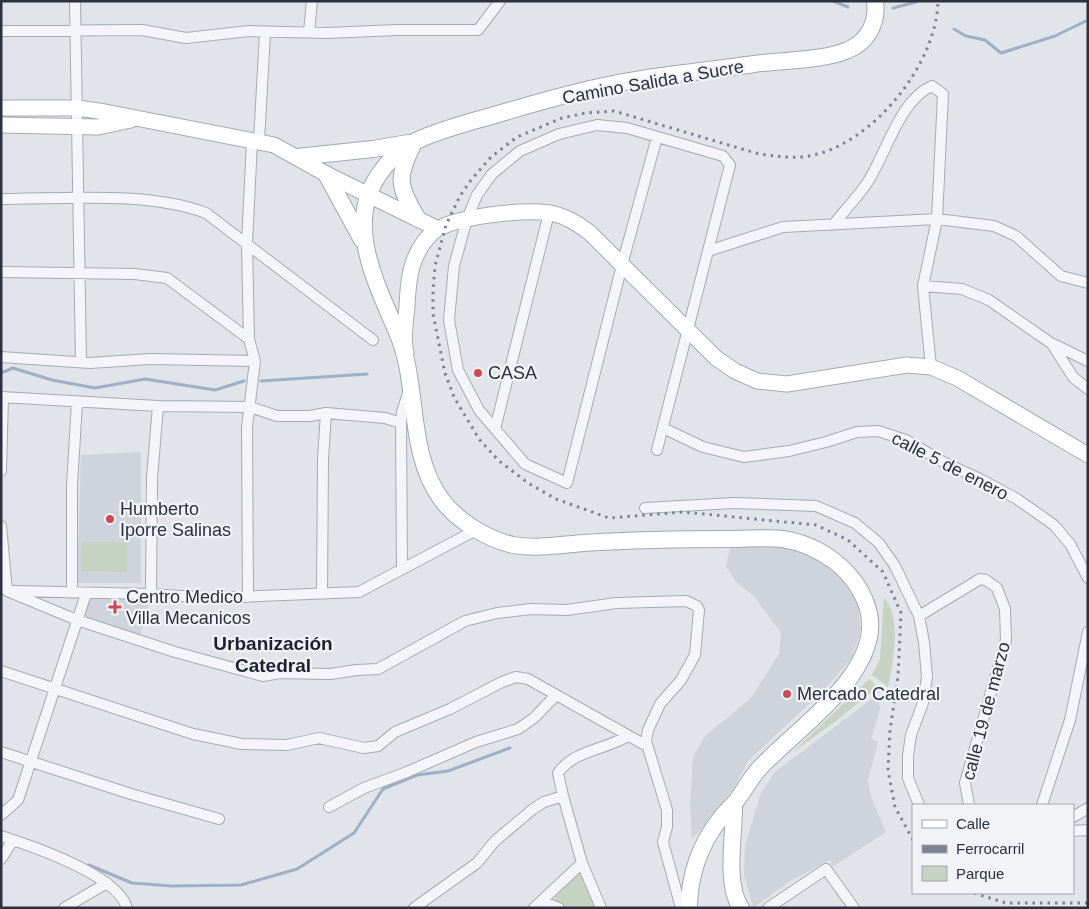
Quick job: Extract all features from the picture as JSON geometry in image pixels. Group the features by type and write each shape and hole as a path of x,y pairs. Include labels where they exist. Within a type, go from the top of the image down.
{"main road":[{"name":"Camino Salida a Sucre","path":"364,245 364,209 374,181 391,157 415,142 466,124 593,88 752,64 805,59 847,51 863,41 873,26 877,14 875,1"},
{"path":"1,108 78,108 274,145 368,196 438,229"},
{"path":"1,125 98,127 135,120"},
{"path":"297,157 373,149 415,142"},
{"path":"415,142 407,157 402,173 401,189 418,219"},
{"path":"326,174 364,245 406,353"},
{"path":"689,908 689,889 706,841 720,819 734,804 756,773 851,677 868,643 869,611 851,576 837,562 819,552 784,539 704,539 528,546 503,541 462,520 441,498 427,473 415,423 404,347 410,271 422,245 438,229 467,219 501,214 549,213 571,219 590,233 716,358 735,371 757,381 787,384 907,364 931,367 957,378 1088,455"},
{"path":"734,804 735,825 730,856 735,891 741,908"}],"street":[{"path":"75,1 81,362"},
{"path":"309,32 312,1"},
{"path":"1,31 142,30 186,38 249,32 478,30 489,18 500,1"},
{"path":"248,596 247,427 255,361 249,339 247,244 266,33"},
{"path":"833,225 868,182 899,122 921,91 932,86 943,94 937,219 923,286 931,367"},
{"path":"657,137 622,265 567,483 525,464 479,410 458,370 449,320 454,266 467,219 477,196 492,174 520,152 560,134 597,125 627,128 723,156 730,165 657,450"},
{"path":"1,199 101,197 185,206 206,214 373,340"},
{"path":"495,429 549,213"},
{"path":"708,251 783,227 937,219 994,226 1016,236 1061,276 1088,283"},
{"path":"1,272 38,271 81,274 135,274 167,278 249,339"},
{"path":"923,286 962,289 989,300 1052,344 1088,361"},
{"path":"1052,344 1073,376 1088,389"},
{"path":"1,357 81,362 150,359 255,361"},
{"path":"402,568 401,423 402,412 410,388"},
{"path":"1,471 2,397 158,406 250,407 277,416 310,416 326,413 385,418 401,423"},
{"path":"72,593 72,486 77,402"},
{"path":"151,594 152,478 158,406"},
{"path":"322,593 323,459 326,413"},
{"name":"calle 5 de enero","path":"663,428 703,447 744,457 799,449 857,432 878,431 906,440 943,462 1017,499 1054,526 1070,544 1088,578"},
{"path":"644,508 734,503 816,506 855,523 879,543 896,566 919,616 924,642 927,677 923,703 911,735 908,756 908,778 919,804"},
{"path":"1,526 4,590"},
{"path":"4,590 86,594 151,594 210,598 359,592 478,529"},
{"name":"calle 19 de marzo","path":"919,616 980,579 986,580 996,588 1005,608 1006,640 965,783 969,804"},
{"path":"4,590 77,620 175,652 263,676 280,673 330,674 378,669 465,622 497,614 531,609 567,610 616,603 686,601 697,606 699,610 695,655 681,680 660,704 648,730 647,746 667,810 668,827 663,842 681,908"},
{"path":"1,814 18,800 29,761 86,594"},
{"path":"1042,804 1070,720 1088,632"},
{"path":"1,671 193,734 242,744 287,746 319,738 364,748 378,746 395,732 450,709 502,682 516,678 528,679 647,746"},
{"path":"329,807 364,788 407,772 476,742 518,730 534,718 556,695"},
{"path":"601,908 582,863 558,773 564,764 576,757 615,744 628,736"},
{"path":"1,752 131,794 219,819"},
{"path":"414,908 477,863 495,841 533,809 544,802 563,796"},
{"path":"1074,816 1088,808"},
{"path":"1074,831 1088,830"},
{"path":"1,836 83,868 108,883 125,900 127,908"},
{"path":"1,859 12,840"},
{"path":"538,904 582,863"},
{"path":"768,908 826,868 854,908"},
{"path":"64,908 108,883"},
{"path":"538,904 559,908"}],"shaded area":[{"name":"Humberto Iporre Salinas","path":"141,452 141,583 77,583 81,455"},
{"name":"Mercado Catedral","path":"731,544 791,548 820,560 843,580 857,600 861,630 851,659 824,690 749,760 734,787 709,821 692,839 690,807 693,757 705,736 751,698 779,654 781,633 754,596 737,583 726,567"},
{"name":"Centro Medico Villa Mecanicos","path":"86,594 151,594 139,641 77,620"},
{"path":"877,695 880,709 871,739 878,742 868,780 871,797 886,832 832,867 830,860 790,881 753,908 744,875 745,845 761,793 775,772"}],"green space":[{"path":"82,542 127,542 127,572 81,571"},
{"path":"884,598 890,606 893,617 895,641 888,687 872,675 880,659"},
{"path":"869,679 878,687 792,753"},
{"path":"579,874 584,875 594,908 567,908 555,901 555,894"}],"waterway":[{"path":"833,1 848,7"},
{"path":"893,8 916,2"},
{"path":"954,29 966,36 985,40 1001,53 1055,36 1088,20"},
{"path":"1,373 13,368 52,380 95,388 145,379 215,390 244,381"},
{"path":"261,381 367,374"},
{"path":"89,865 132,883 172,886 241,885 297,869 354,833 383,789 417,775 448,771 510,748"}],"railway":[{"path":"912,838 895,807 888,770 890,730 898,677 901,613 883,572 848,540 816,525 683,512 609,518 556,499 528,483 498,460 479,439 454,397 445,373 433,314 433,290 435,266 446,225 460,196 491,157 517,137 562,118 586,113 614,111 759,154 803,157 833,149 856,136 877,119 897,98 913,75 926,50 935,25 938,1"},
{"path":"977,894 1006,903 1088,903"}],"place":[{"name":"CASA","path":"478,373"},
{"name":"Humberto Iporre Salinas","path":"110,519"},
{"name":"Centro Medico Villa Mecanicos","path":"115,607"},
{"name":"Mercado Catedral","path":"787,694"}],"district":[{"name":"Urbanización Catedral","path":"273,654"}]}
